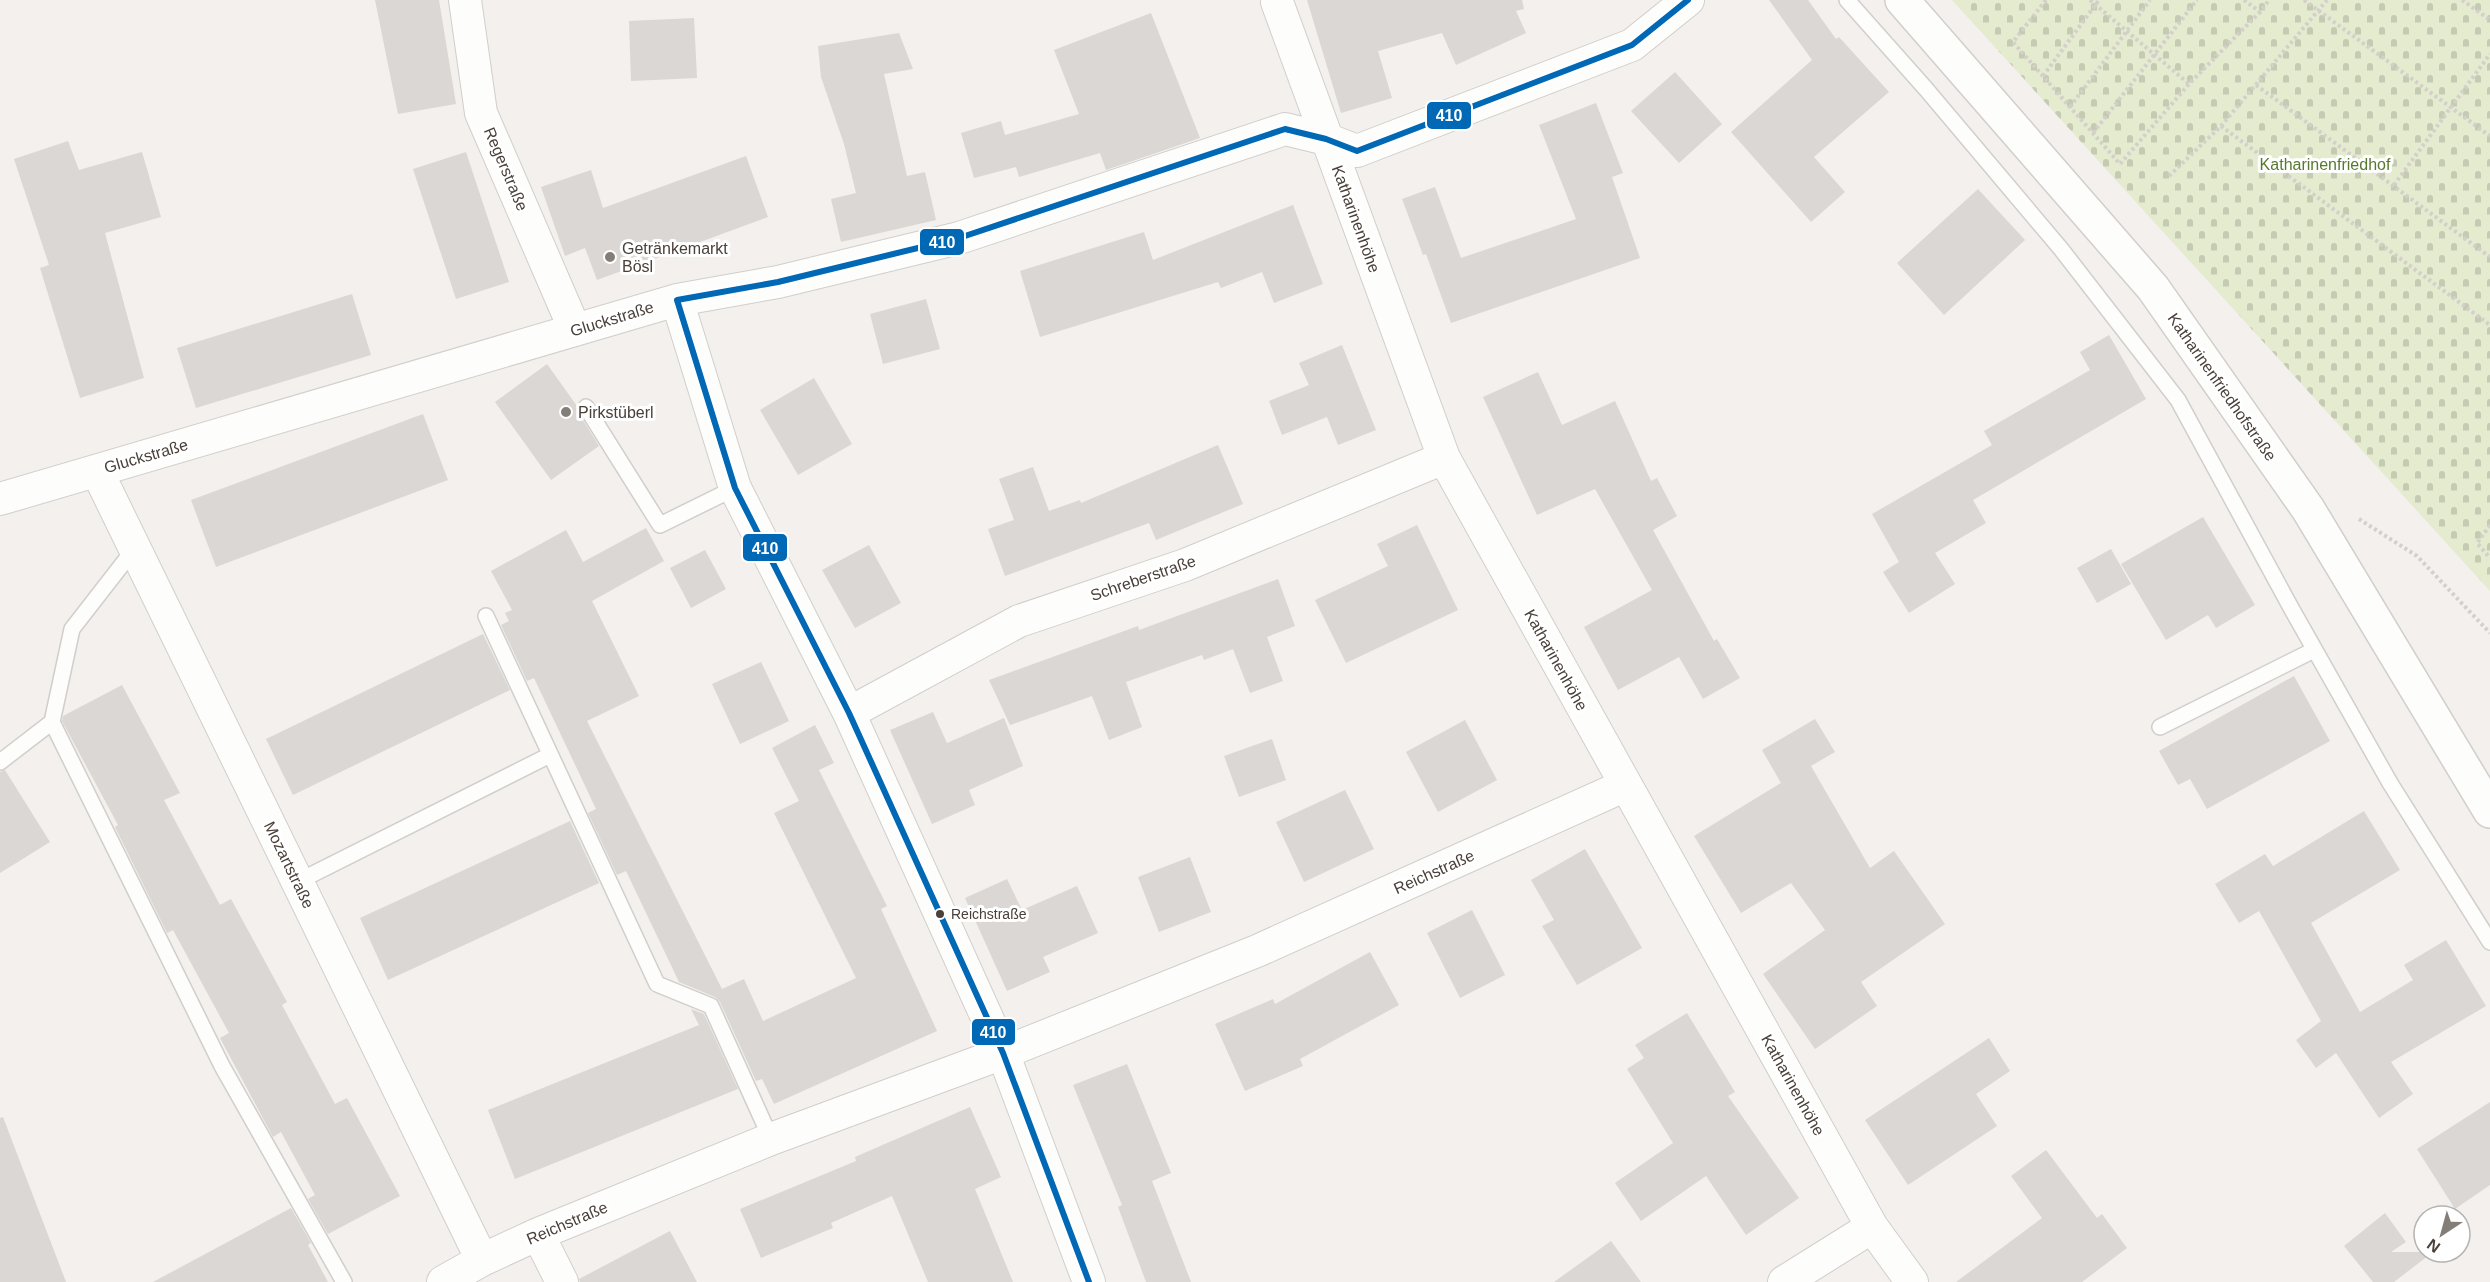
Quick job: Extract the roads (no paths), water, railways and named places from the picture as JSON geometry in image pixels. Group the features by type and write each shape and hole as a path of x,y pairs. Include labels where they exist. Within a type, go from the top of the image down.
{"street":[{"name":"Regerstraße","path":"465,0 482,113 575,330"},
{"name":"Gluckstraße","path":"0,499 677,300 778,282 959,238 1285,129 1326,139 1356,151 1632,45 1688,0"},
{"name":"Katharinenfriedhofstraße","path":"1902,0 2153,288 2308,508 2490,811"},
{"name":"Katharinenhöhe","path":"1277,2 1444,458 1872,1227 1912,1282"},
{"path":"677,300 735,489 849,713 1003,1053 1089,1282"},
{"name":"Schreberstraße","path":"849,713 1019,621 1185,565 1444,458"},
{"name":"Mozartstraße","path":"97,471 482,1260"},
{"name":"Reichstraße","path":"442,1282 538,1234 771,1139 1003,1053 1257,951 1626,785"},
{"path":"1784,1282 1872,1227"},
{"path":"538,1234 562,1282"}],"lane":[{"path":"1847,0 1926,89 2061,249 2178,400 2314,650 2390,783 2490,942"},
{"path":"586,407 660,525 735,489"},
{"path":"135,548 72,629 52,722 222,1066 344,1282"},
{"path":"486,616 657,984 711,1006 771,1139"},
{"path":"2160,727 2314,650"},
{"path":"0,762 52,722"},
{"path":"297,882 550,754"}],"place":[{"name":"Getränkemarkt Bösl","path":"610,257"},
{"name":"Pirkstüberl","path":"566,412"},
{"name":"Reichstraße","path":"940,914"}],"park label":[{"name":"Katharinenfriedhof","path":"2325,164"}]}
